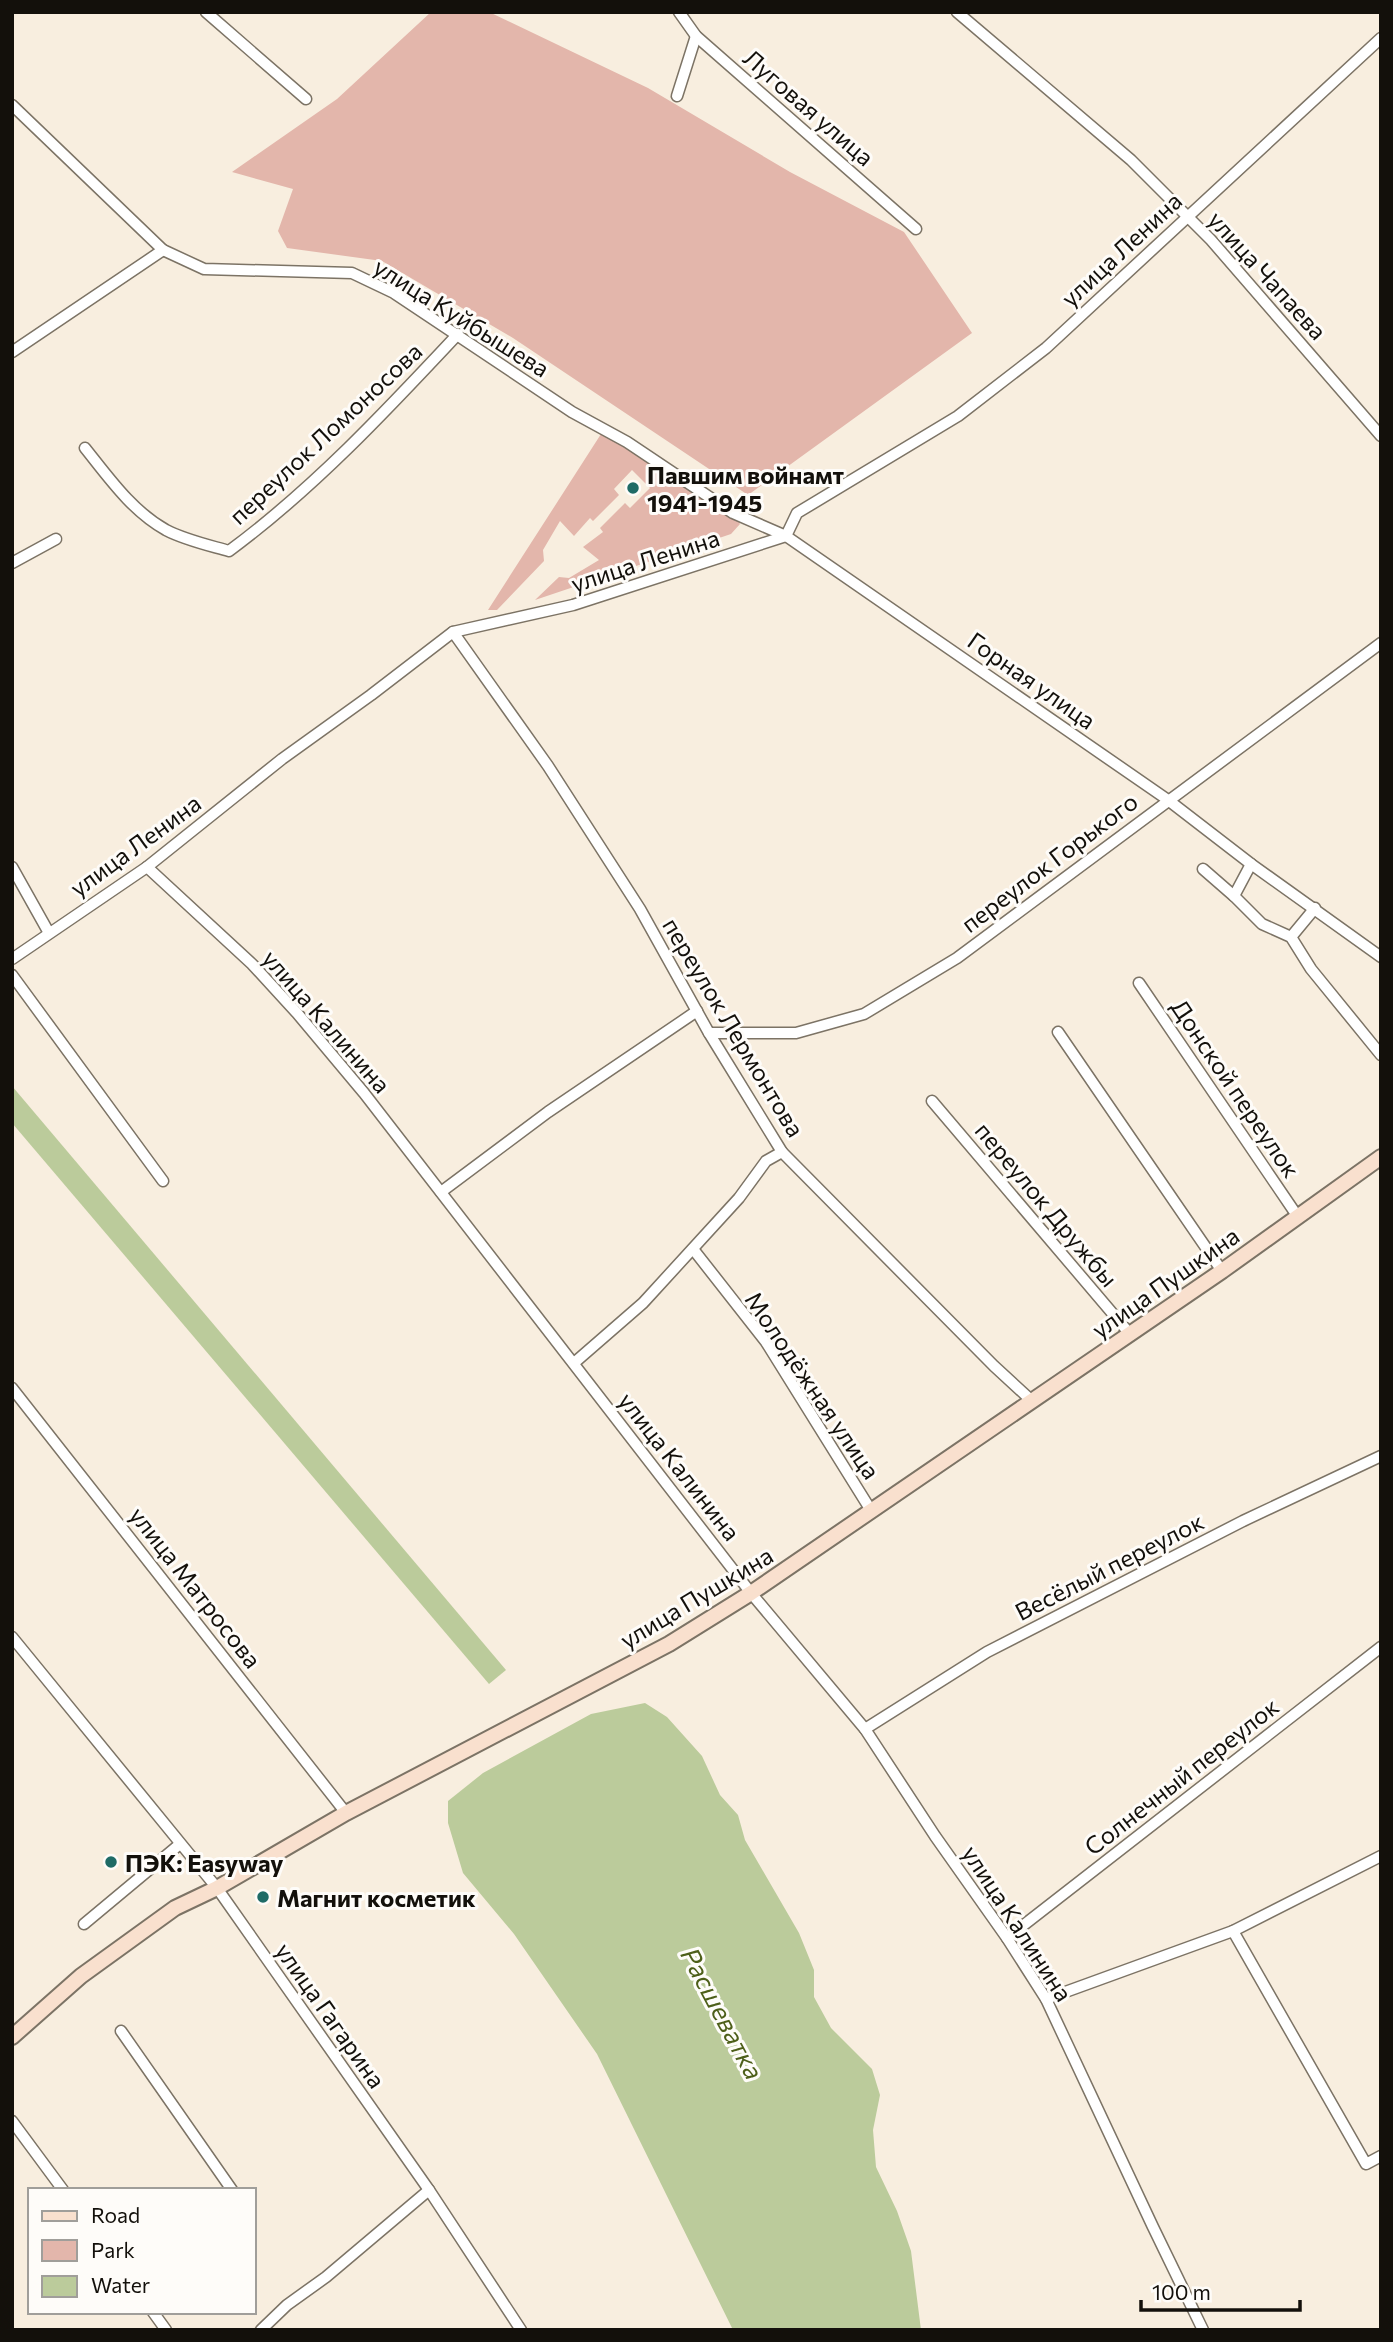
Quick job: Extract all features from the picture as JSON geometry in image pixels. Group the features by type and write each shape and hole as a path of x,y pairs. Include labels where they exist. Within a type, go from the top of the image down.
{"main road":[{"name":"улица Пушкина","path":"12,2037 81,1976 175,1908 217,1888 346,1813 669,1644 751,1593 1222,1271 1381,1157"}],"street":[{"path":"205,12 306,99"},
{"name":"Луговая улица","path":"679,12 696,36 916,229"},
{"name":"улица Чапаева","path":"957,12 1131,160 1220,250 1381,436"},
{"path":"677,96 696,36"},
{"name":"улица Ленина","path":"12,958 147,867 282,759 372,695 453,632 573,606 786,537 797,513 958,416 1046,348 1381,38"},
{"name":"улица Куйбышева","path":"12,105 163,250 204,269 352,273 394,293 572,412 627,442 733,513 786,537"},
{"path":"12,352 163,250"},
{"name":"переулок Ломоносова","path":"85,448 122,494 149,519 168,531 229,551 288,503 366,429 458,334"},
{"name":"Горная улица","path":"786,537 1168,800 1251,864 1381,957"},
{"path":"12,563 56,539"},
{"name":"переулок Лермонтова","path":"453,632 548,766 626,887 709,1033 782,1152 1032,1401"},
{"name":"переулок Горького","path":"709,1033 796,1033 864,1014 957,958 1381,643"},
{"path":"1234,896 1251,864"},
{"path":"12,867 48,933"},
{"name":"улица Калинина","path":"147,867 251,964 297,1013 441,1192 751,1593 865,1729 1046,1999 1203,2330"},
{"path":"1203,869 1262,924 1291,937 1311,969 1381,1055"},
{"path":"1291,937 1315,908"},
{"path":"12,975 163,1181"},
{"name":"Донской переулок","path":"1139,983 1298,1217"},
{"path":"441,1192 548,1112 697,1012"},
{"path":"1058,1032 1222,1271"},
{"name":"переулок Дружбы","path":"932,1101 1130,1334"},
{"path":"574,1363 643,1303 739,1198 765,1161 782,1152"},
{"name":"Молодёжная улица","path":"693,1249 766,1342 872,1512"},
{"name":"улица Матросова","path":"12,1388 346,1813"},
{"name":"Весёлый переулок","path":"865,1729 987,1652 1242,1521 1381,1456"},
{"name":"улица Гагарина","path":"12,1637 217,1888 429,2190 521,2330"},
{"name":"Солнечный переулок","path":"1007,1938 1381,1647"},
{"path":"83,1924 180,1844"},
{"path":"1046,1999 1233,1931 1381,1856"},
{"path":"1233,1931 1366,2164 1381,2156"},
{"path":"121,2031 231,2188"},
{"path":"12,2121 62,2188"},
{"path":"261,2330 287,2305 326,2277 429,2190"},
{"path":"154,2314 166,2330"}],"green space":[{"path":"431,12 489,12 648,88 790,172 904,232 972,333 748,495 513,338 382,261 287,248 278,231 293,189 232,172 337,99"},
{"path":"601,434 605,434 740,524 731,534 535,600 559,577 569,578 599,560 583,547 603,532 600,528 625,503 630,508 650,488 632,470 614,489 619,495 593,521 590,518 574,536 560,521 543,550 544,561 497,610 488,610"}],"water":[{"path":"12,1086 506,1670 489,1684 12,1123"},
{"name":"Расшеватка","path":"645,1703 667,1717 702,1756 720,1795 738,1815 745,1840 799,1933 814,1970 814,1997 831,2028 872,2069 880,2095 873,2130 876,2167 897,2211 911,2251 921,2330 733,2330 597,2054 514,1934 463,1873 448,1823 448,1801 483,1773 591,1714"}],"place":[{"name":"Павшим войнамт 1941-1945","path":"633,488"},
{"name":"ПЭК: Easyway","path":"111,1862"},
{"name":"Магнит косметик","path":"263,1897"}]}
